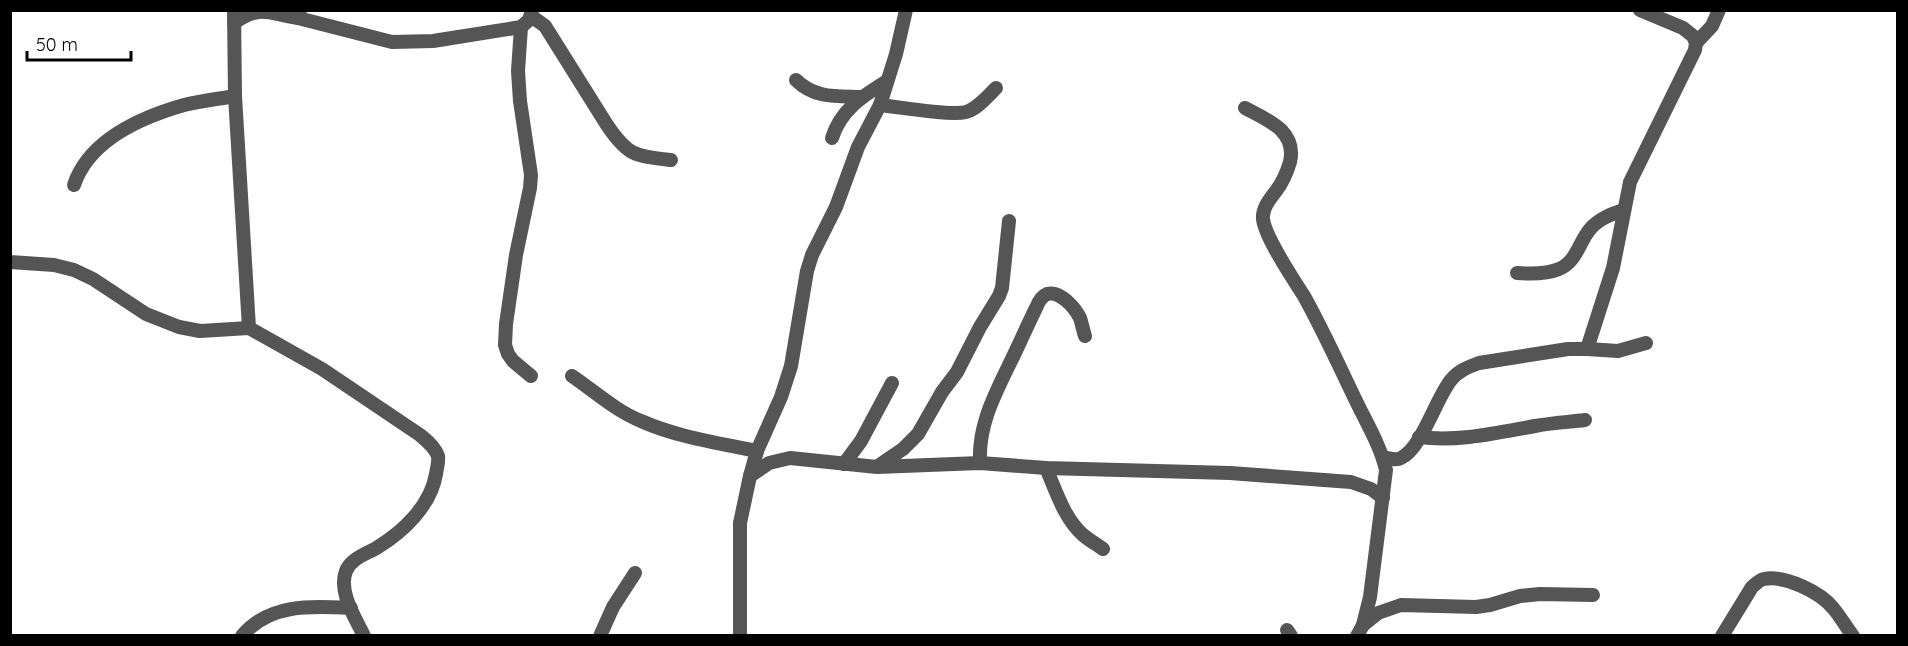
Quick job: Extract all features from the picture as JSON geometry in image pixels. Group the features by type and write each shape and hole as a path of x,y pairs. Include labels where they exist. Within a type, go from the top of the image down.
{"street":[{"path":"740,636 740,523 750,476 757,451 781,397 791,366 807,271 812,255 836,207 858,147 880,105 896,54 906,10"},
{"path":"1587,349 1613,268 1630,182 1694,55 1696,43 1693,36 1683,28 1640,10"},
{"path":"1696,43 1712,26 1719,10"},
{"path":"249,328 235,96 234,17 264,11 299,14 392,42 433,41 521,27 526,24 531,13 544,26 622,145 637,155 671,160"},
{"path":"521,27 518,71 520,101 531,174 516,255 505,345 513,361 531,376"},
{"path":"796,80 803,87 818,94 862,97"},
{"path":"832,138 842,114 862,97 887,81"},
{"path":"880,105 943,112 965,112 979,104 996,88"},
{"path":"74,185 78,171 87,159 100,146 125,129 185,105 235,96"},
{"path":"1245,108 1279,128 1291,146 1292,152 1287,171 1281,186 1265,207 1264,223 1281,258 1305,298 1383,457 1386,478 1370,597 1360,630"},
{"path":"1517,273 1531,274 1561,269 1573,259 1586,234 1599,221 1624,210"},
{"path":"877,467 903,449 918,434 942,392 957,372 985,317 997,300 1002,288 1009,221"},
{"path":"10,262 54,265 74,270 93,279 146,314 179,327 200,331 249,328 322,369 420,435 433,447 438,455 435,481 429,495 413,518 398,533 357,558 346,568 345,594 364,636"},
{"path":"980,463 983,430 993,396 1036,308 1046,294 1053,294 1069,303 1080,318 1085,336"},
{"path":"1383,457 1395,460 1407,454 1450,381 1465,368 1479,363 1568,349 1618,351 1646,343"},
{"path":"572,376 640,421 757,451"},
{"path":"844,464 861,441 892,383"},
{"path":"1419,437 1437,439 1482,436 1538,425 1586,420"},
{"path":"750,476 769,463 790,458 877,467 980,463 1046,468 1230,473 1351,482 1371,489 1383,498"},
{"path":"1046,468 1063,509 1073,524 1082,534 1103,549"},
{"path":"600,636 613,608 635,573"},
{"path":"1722,636 1752,587 1758,581 1778,579 1820,595 1833,608 1853,636"},
{"path":"1360,630 1378,613 1401,605 1476,607 1520,596 1593,595"},
{"path":"242,636 249,627 266,615 286,609 351,608"}]}
